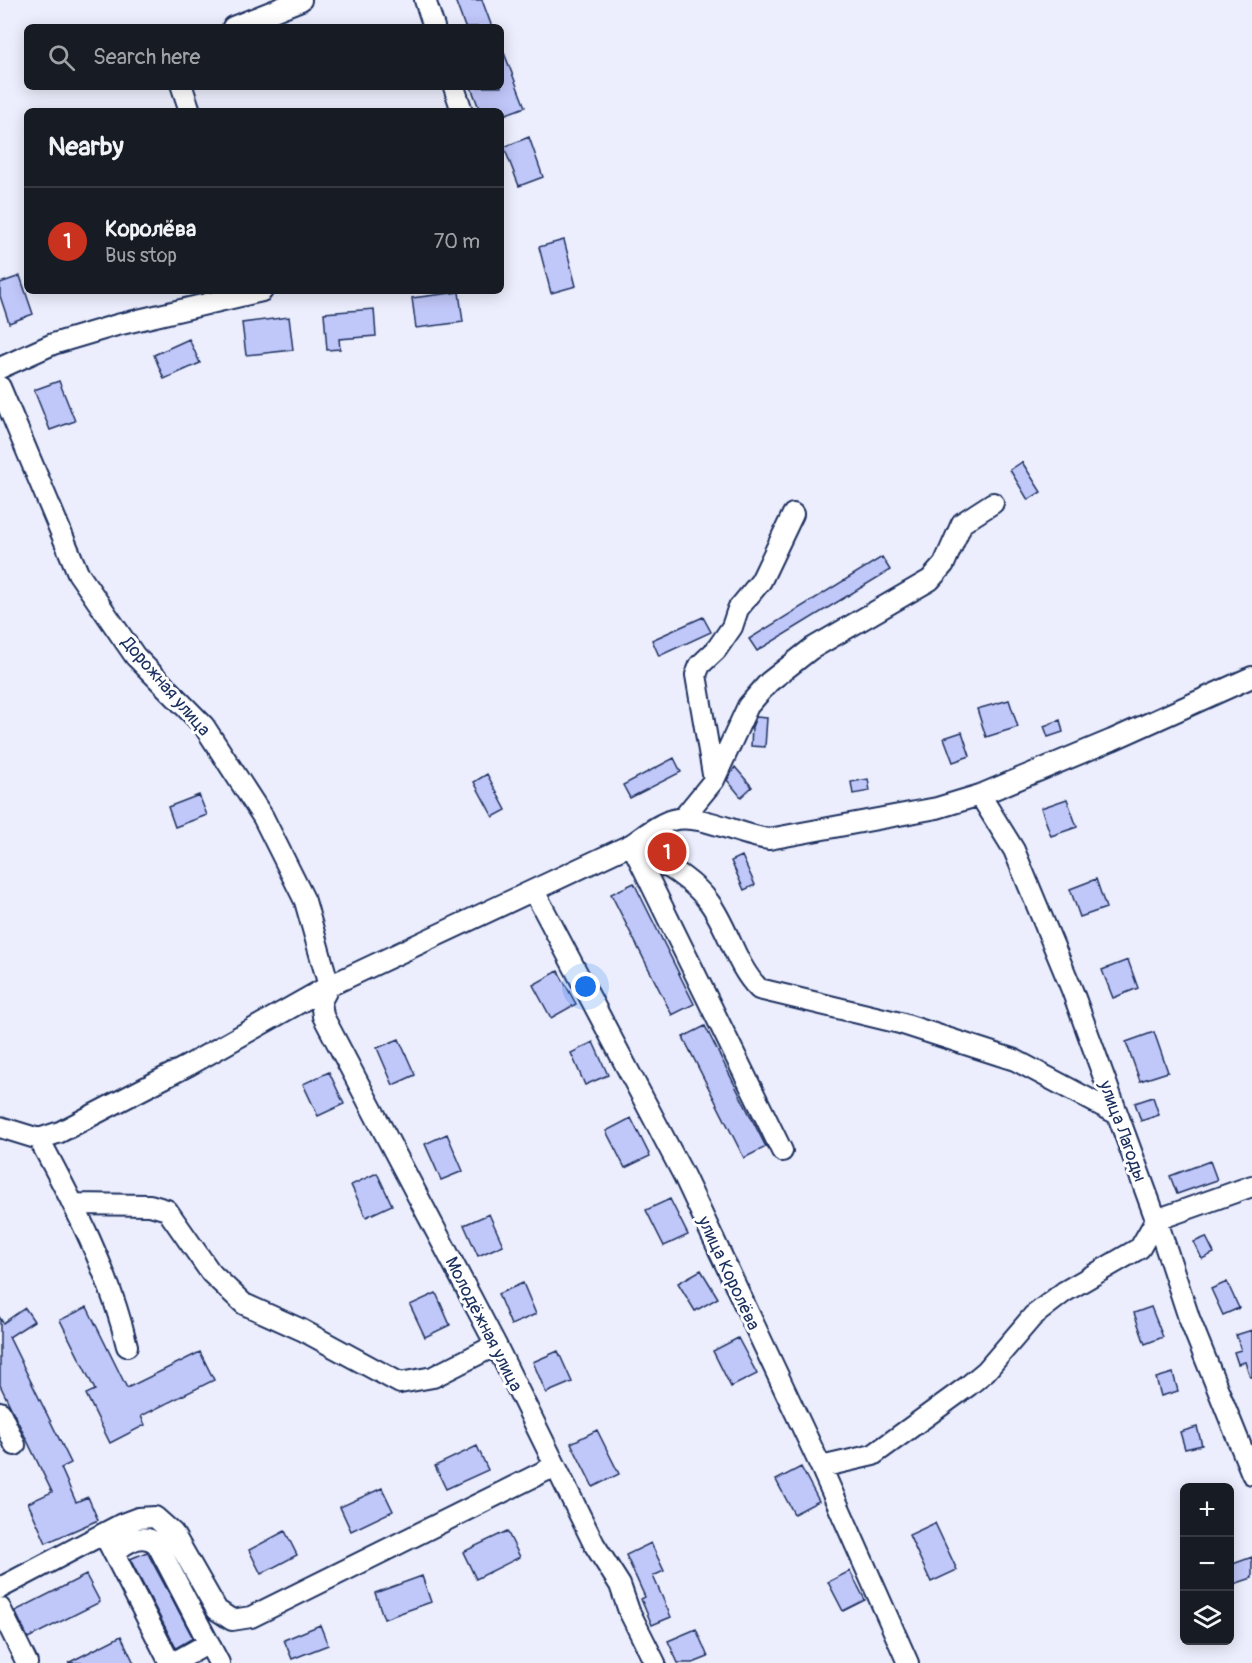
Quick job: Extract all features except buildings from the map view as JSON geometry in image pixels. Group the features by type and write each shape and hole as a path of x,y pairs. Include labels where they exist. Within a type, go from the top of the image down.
{"street":[{"path":"241,24 301,0"},
{"path":"425,0 433,24"},
{"path":"183,90 189,108"},
{"path":"455,90 461,108"},
{"path":"0,368 53,344 233,294"},
{"name":"Дорожная улица","path":"0,387 78,573 135,656 204,726 263,818 305,901 329,986"},
{"path":"683,818 714,780 747,706 769,682 811,649 930,580 944,564 962,523 993,503"},
{"path":"714,780 696,675 700,665 716,650 732,627 738,609 761,581 794,514"},
{"path":"0,1126 39,1139 60,1132 189,1065 329,986 632,844 670,820 683,818 752,837 769,839 916,812 980,795 1112,740 1252,677"},
{"name":"улица Лагоды","path":"980,795 1014,850 1030,885 1156,1220 1188,1318 1252,1474"},
{"path":"632,844 699,890 710,903 748,979 759,989 900,1023 1015,1060 1117,1114"},
{"path":"632,844 782,1151"},
{"name":"улица Королёва","path":"534,891 684,1176 821,1467 908,1663"},
{"name":"Молодёжная улица","path":"329,986 321,1000 323,1016 495,1346 594,1544 620,1585 628,1611 655,1663"},
{"path":"39,1139 74,1204 118,1309 127,1346"},
{"path":"821,1467 873,1455 968,1386 986,1371 1033,1316 1064,1292 1140,1248 1156,1220 1252,1186"},
{"path":"74,1204 150,1205 167,1210 211,1273 244,1304 302,1330 400,1383 433,1377 495,1346"},
{"path":"0,1412 15,1445"},
{"path":"0,1588 138,1518 155,1517 172,1533 217,1610 232,1620 251,1617 555,1466"},
{"path":"104,1534 171,1663 209,1643"},
{"path":"113,1552 140,1537 148,1537 157,1544 219,1663"},
{"path":"0,1608 26,1663"}],"place":[{"name":"Королёва","path":"667,852"}]}
